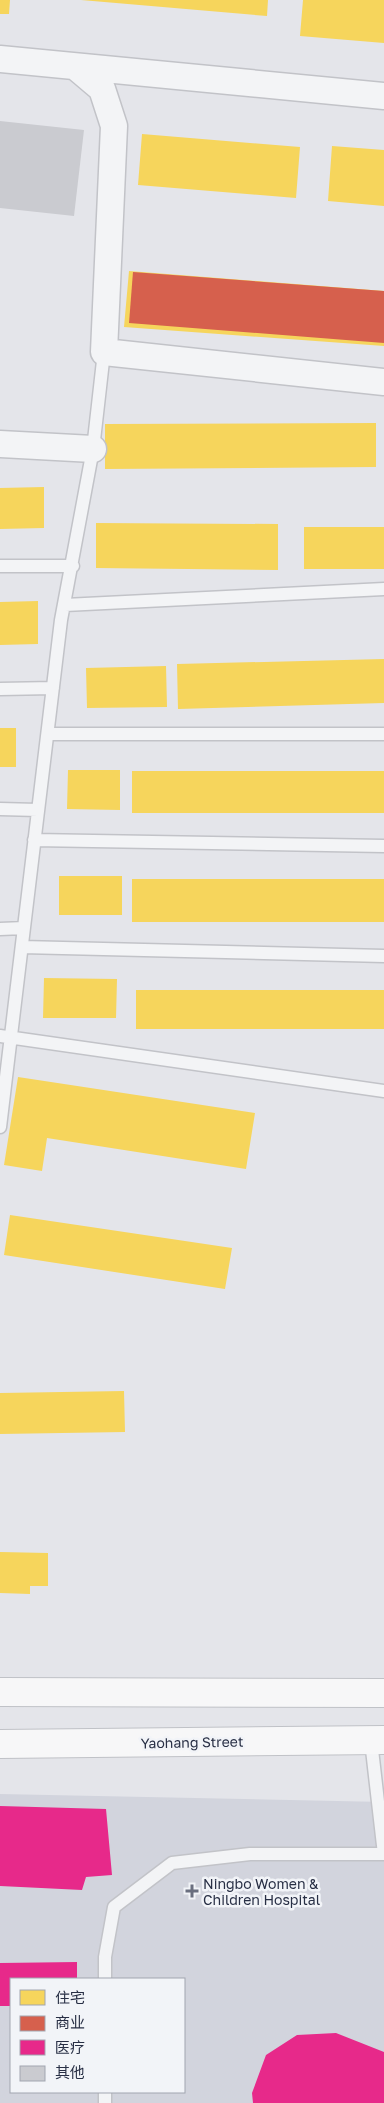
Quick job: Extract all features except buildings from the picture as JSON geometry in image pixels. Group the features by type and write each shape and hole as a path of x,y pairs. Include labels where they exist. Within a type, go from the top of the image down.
{"main road":[{"path":"0,1692 384,1693"},
{"name":"Yaohang Street","path":"0,1744 377,1740"}],"street":[{"path":"0,59 384,96"},
{"path":"76,67 102,89 114,126 104,352 384,382"},
{"path":"0,444 93,449"}],"lane":[{"path":"0,1127 5,1036 22,947 65,605 93,449 104,352"},
{"path":"0,566 73,566"},
{"path":"65,605 384,589"},
{"path":"0,689 54,688"},
{"path":"48,734 384,734"},
{"path":"0,810 38,810"},
{"path":"34,840 384,846"},
{"path":"0,929 24,928"},
{"path":"22,947 384,956"},
{"path":"5,1036 384,1091"},
{"path":"105,1978 105,1957 114,1907 172,1863 250,1854 384,1854 377,1740"}],"shaded area":[{"name":"Ningbo Women & Children Hospital","path":"0,1794 384,1802 384,2103 0,2103"}],"place":[{"name":"Ningbo Women & Children Hospital","path":"192,1891"}]}
